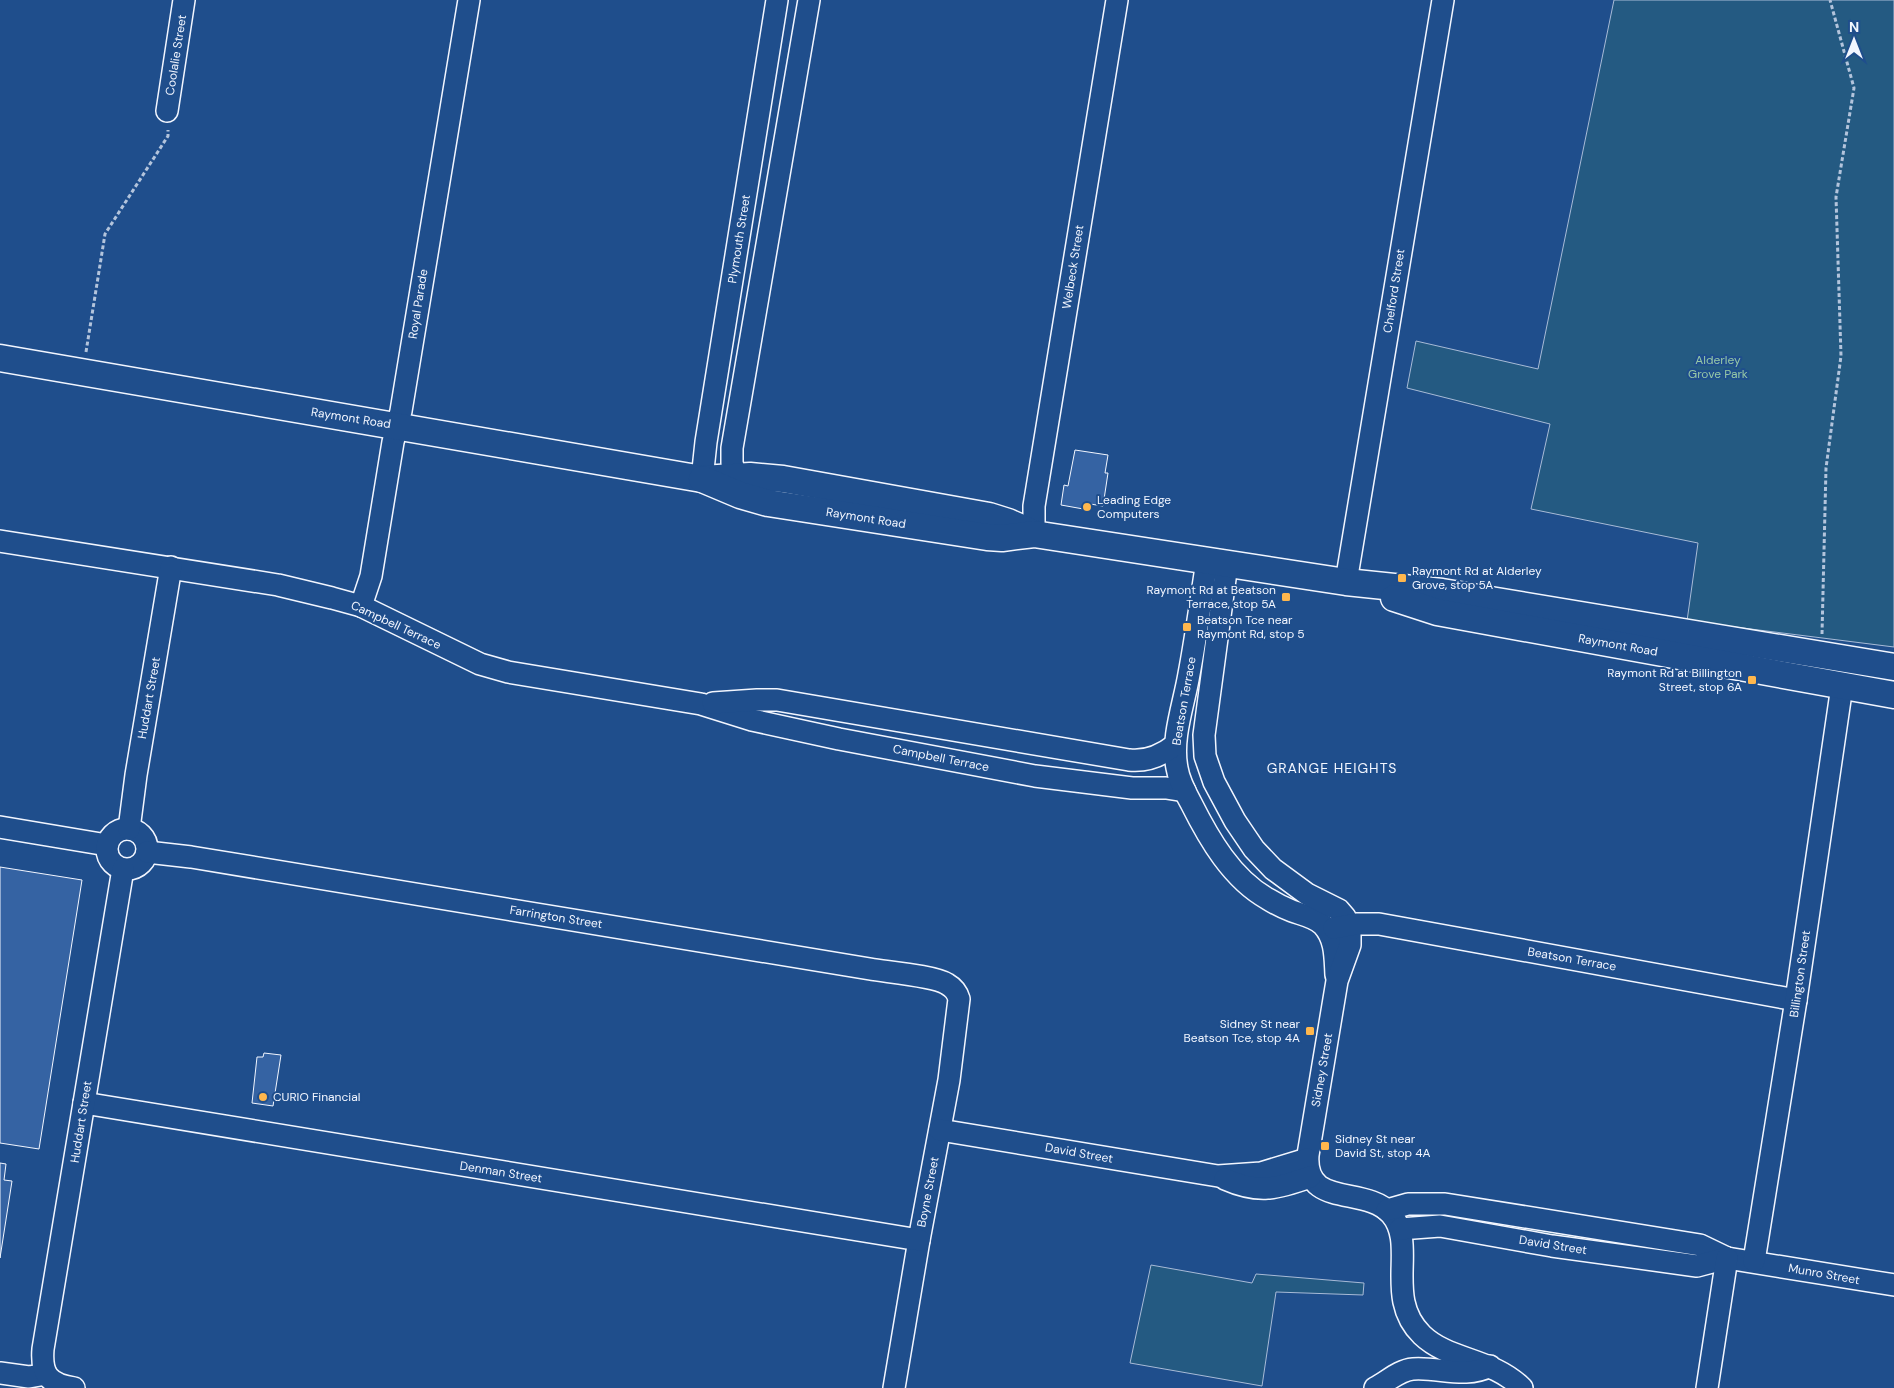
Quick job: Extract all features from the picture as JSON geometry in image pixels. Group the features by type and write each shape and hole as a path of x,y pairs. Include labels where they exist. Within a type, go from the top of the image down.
{"main road":[{"name":"Raymont Road","path":"0,358 702,479 740,495 779,505 987,537 1002,538 1034,534"},
{"name":"Raymont Road","path":"702,479 736,476 783,479 989,516 1034,534 1346,582 1442,592 1894,667"},
{"name":"Raymont Road","path":"1346,582 1437,612 1894,695"},
{"path":"1842,686 1846,658"}],"street":[{"name":"Coolalie Street","path":"167,111 184,0"},
{"name":"Royal Parade","path":"361,606 371,576 398,426 469,0"},
{"name":"Plymouth Street","path":"702,479 706,442 777,0"},
{"path":"736,476 733,466 732,448 809,0"},
{"name":"Welbeck Street","path":"1034,534 1034,506 1117,0"},
{"name":"Chelford Street","path":"1346,582 1443,0"},
{"name":"Campbell Terrace","path":"0,540 278,585 361,606 468,659 499,670 701,704 758,721 839,739 1059,780 1146,789 1166,788 1185,790"},
{"name":"Beatson Terrace","path":"1217,563 1189,674 1175,745 1176,768 1185,790 1213,844 1245,882 1269,900 1315,919 1327,930 1348,924 1379,924 1796,1000"},
{"name":"Beatson Terrace","path":"1217,563 1212,678 1204,735 1204,749 1208,766 1219,792 1235,821 1258,856 1307,894 1339,910 1344,914 1348,924"},
{"name":"Huddart Street","path":"129,829 136,775 171,567"},
{"path":"1189,674 1212,678"},
{"name":"Billington Street","path":"1754,1261 1796,1000 1842,686"},
{"name":"Campbell Terrace","path":"701,704 777,700 1125,760 1148,760 1175,745"},
{"path":"1125,760 1127,787"},
{"path":"0,827 107,845"},
{"path":"129,829 143,837 147,844 147,852 139,866 123,869 110,861 107,845 115,833 129,829"},
{"name":"Farrington Street","path":"147,852 220,862 932,979 948,984 958,996"},
{"name":"Huddart Street","path":"46,1374 42,1365 43,1349 123,869"},
{"name":"Sidney Street","path":"1309,1168 1337,981 1350,945 1348,924"},
{"name":"Sidney Street","path":"1327,930 1334,946 1337,981"},
{"name":"Boyne Street","path":"894,1388 918,1240 949,1080 959,1006 958,996"},
{"name":"Denman Street","path":"84,1103 918,1240"},
{"name":"David Street","path":"940,1130 1218,1176 1243,1187 1256,1189 1280,1187 1309,1168"},
{"path":"1309,1168 1316,1185 1325,1190 1364,1200 1387,1210 1400,1228 1402,1241 1402,1292 1409,1316 1416,1328 1430,1342 1490,1366 1509,1376 1522,1388"},
{"name":"David Street","path":"1387,1210 1408,1204 1445,1204 1700,1245 1727,1258 1754,1261"},
{"name":"David Street","path":"1400,1228 1440,1226 1552,1246 1697,1266 1727,1258"},
{"path":"1707,1388 1727,1258"},
{"name":"Munro Street","path":"1754,1261 1813,1273 1894,1285"},
{"path":"1375,1388 1408,1370 1418,1369 1461,1373 1473,1372 1490,1366"},
{"path":"0,1374 29,1377 46,1374 59,1385 74,1388"}],"path":[{"path":"1821,638 1826,468 1841,356 1836,196 1854,88 1830,0"},
{"path":"83,372 106,234 168,136 167,111"}],"green space":[{"name":"Alderley Grove Park","path":"1614,0 1894,0 1894,647 1687,621 1698,543 1531,509 1550,424 1407,388 1416,341 1538,369"},
{"path":"1435,1212 1698,1252 1697,1257 1436,1218 1434,1216"},
{"path":"1151,1265 1252,1283 1256,1274 1364,1283 1363,1295 1276,1292 1262,1386 1130,1363"}],"building":[{"path":"1075,450 1108,455 1105,473 1108,473 1103,506 1090,504 1089,510 1061,505 1064,485 1068,486"},
{"path":"0,867 82,880 39,1149 0,1143"},
{"path":"264,1053 281,1055 273,1106 252,1103 257,1057 263,1057"},
{"path":"0,1163 6,1164 4,1180 12,1181 0,1258"}],"place":[{"name":"Leading Edge Computers","path":"1087,507"},
{"name":"Raymont Rd at Alderley Grove, stop 5A","path":"1402,578"},
{"name":"Raymont Rd at Beatson Terrace, stop 5A","path":"1286,597"},
{"name":"Beatson Tce near Raymont Rd, stop 5","path":"1187,627"},
{"name":"Raymont Rd at Billington Street, stop 6A","path":"1752,680"},
{"name":"Sidney St near Beatson Tce, stop 4A","path":"1310,1031"},
{"name":"CURIO Financial","path":"263,1097"},
{"name":"Sidney St near David St, stop 4A","path":"1325,1146"}],"district":[{"name":"GRANGE HEIGHTS","path":"1332,768"}]}
